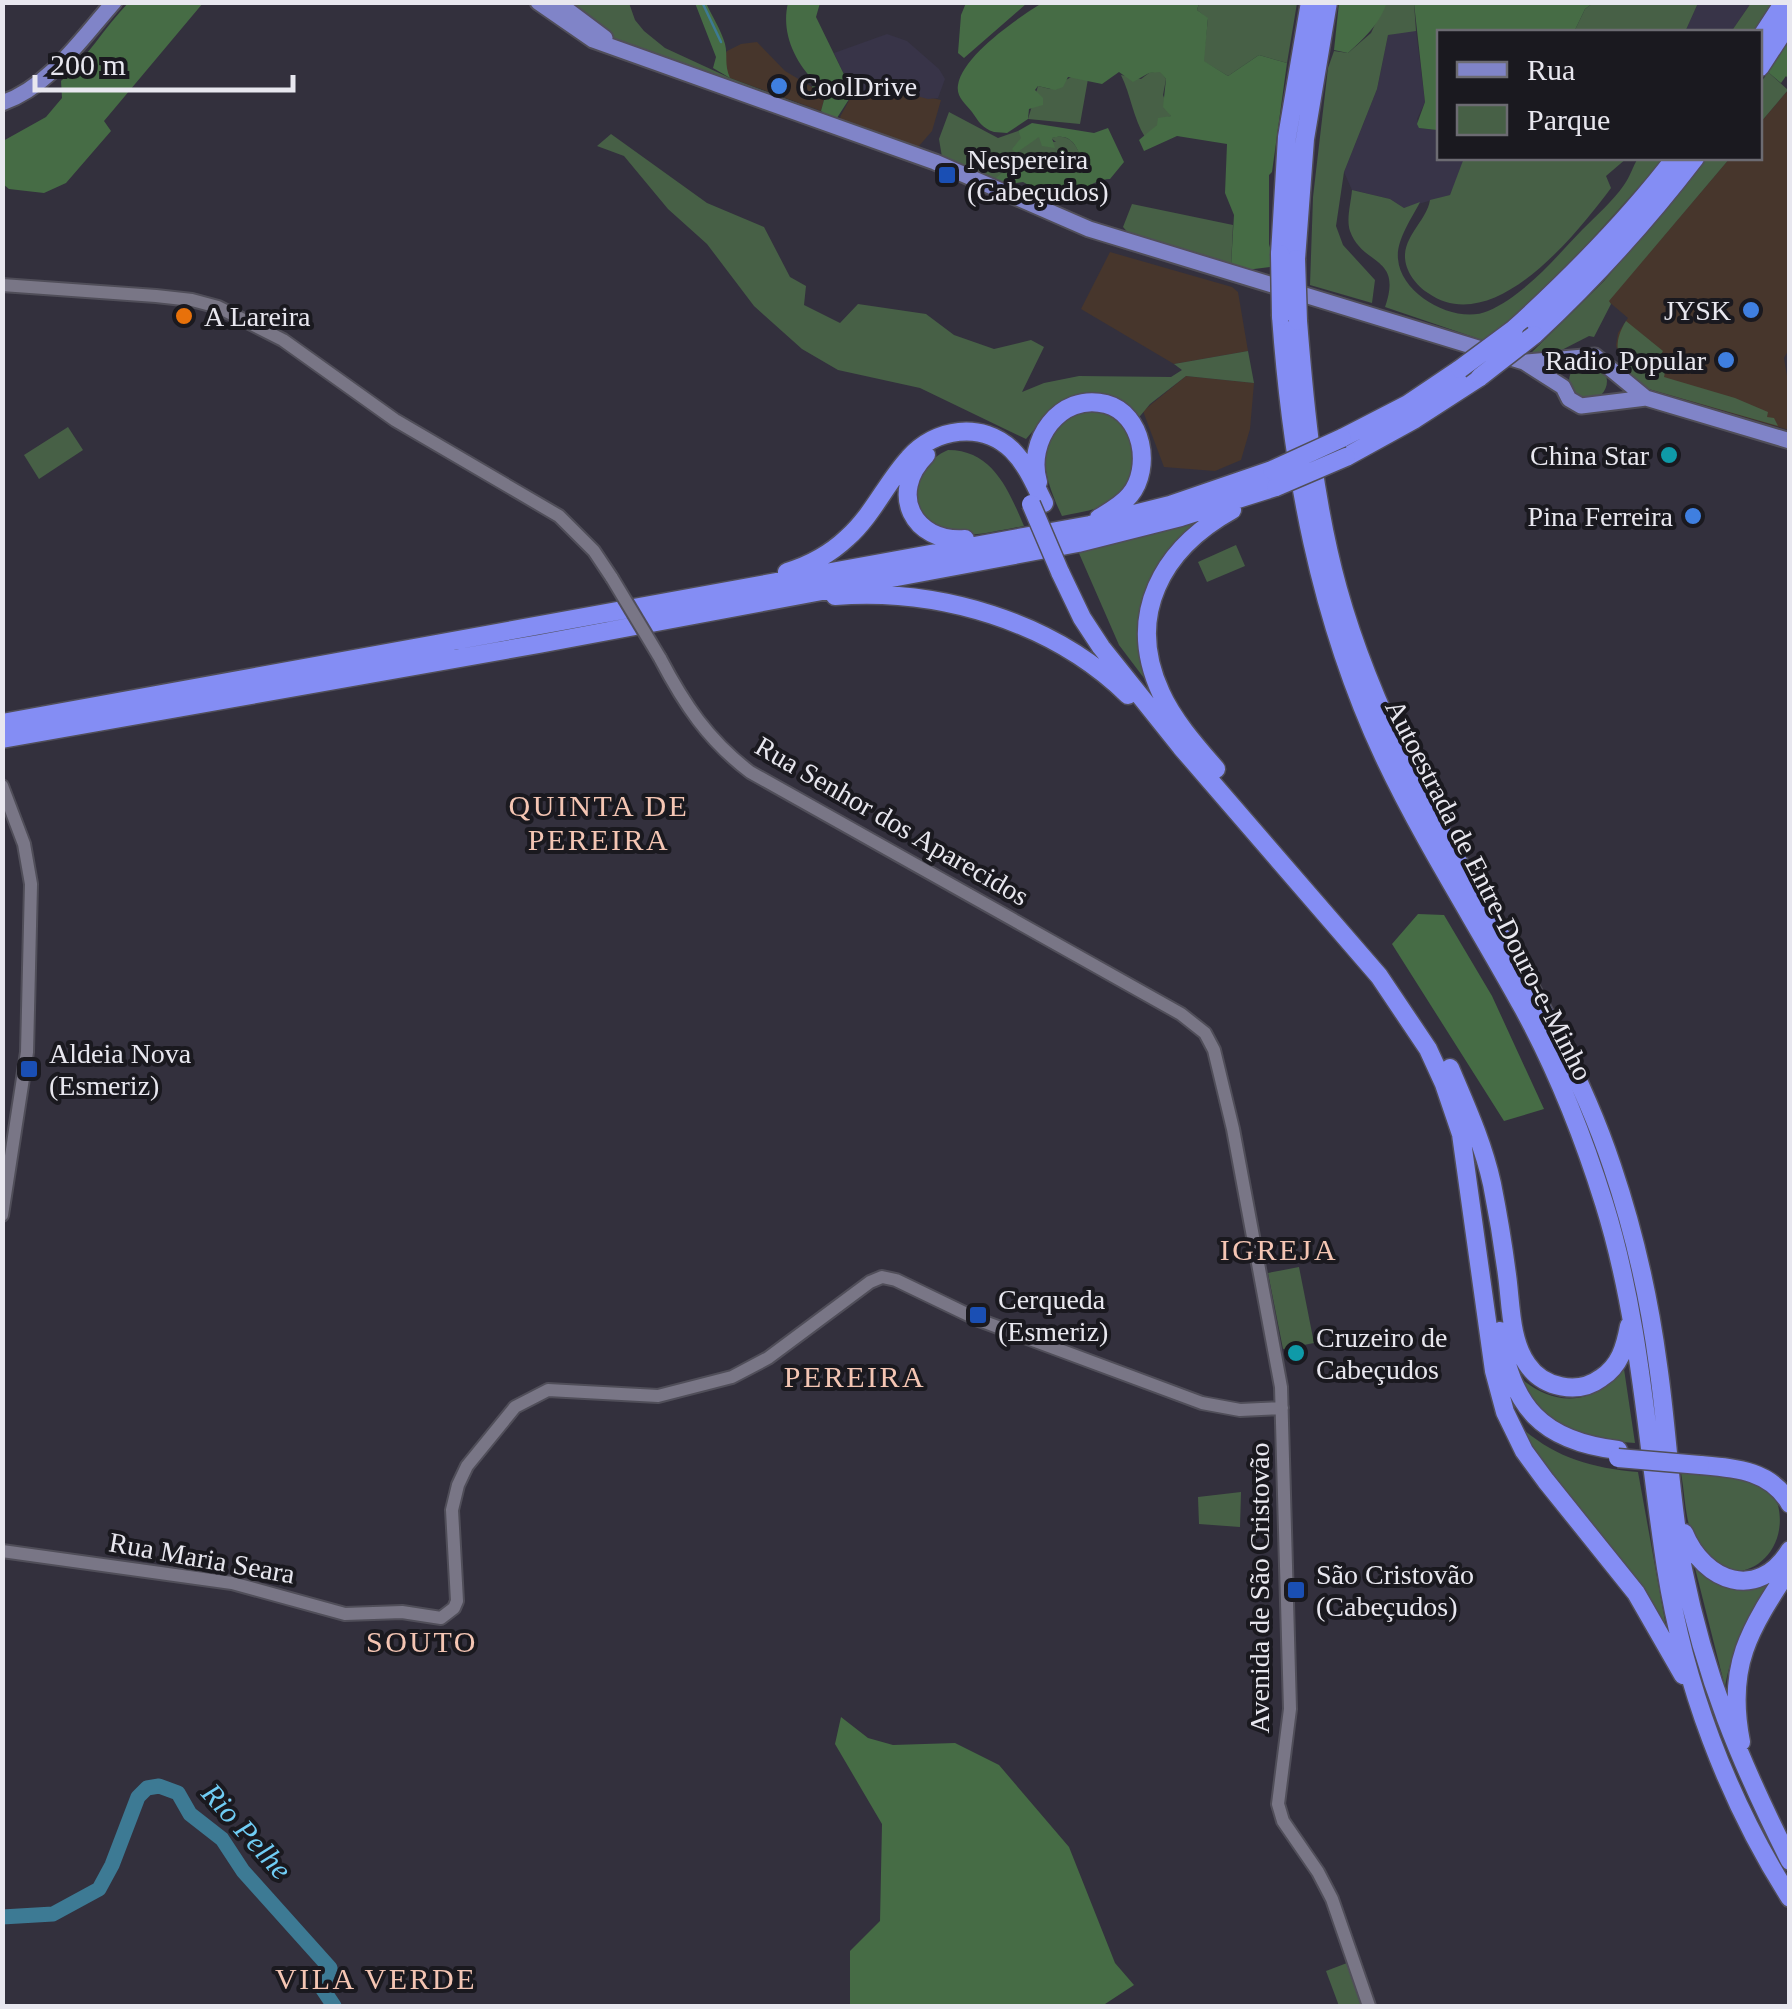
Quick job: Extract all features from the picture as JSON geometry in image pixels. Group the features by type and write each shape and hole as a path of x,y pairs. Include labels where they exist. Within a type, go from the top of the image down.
{"highway":[{"name":"Autoestrada de Entre-Douro-e-Minho","path":"1310,2 1287,137 1287,402 1302,504 1323,591 1346,668 1383,756 1524,1010 1564,1092 1604,1202 1630,1315 1666,1571 1679,1632 1704,1716 1736,1800 1790,1898"},
{"name":"Autoestrada de Entre-Douro-e-Minho","path":"1288,257 1328,2"},
{"path":"1762,36 1784,2"},
{"path":"1762,64 1790,22"},
{"path":"1344,448 1514,329 1576,272 1674,160"},
{"path":"2,739 539,644 1114,534 1274,478 1415,419 1480,377 1534,335 1588,284 1693,160"},
{"name":"Autoestrada de Entre-Douro-e-Minho","path":"1289,319 1338,587 1362,662 1399,749 1439,828 1540,1002 1580,1086 1616,1178 1632,1231 1652,1326 1674,1510 1695,1625 1719,1708 1790,1860"},
{"path":"1038,504 1034,458 1044,430 1054,418 1079,405 1106,404 1126,417 1134,428 1143,454 1142,468 1130,496 1090,525"},
{"path":"744,588 814,562 832,550 864,521 908,458 926,442 946,434 978,432 1005,444 1024,465 1082,618 1100,647 1181,748 1378,976 1428,1048 1461,1134 1494,1371 1505,1412 1524,1450 1636,1593 1666,1640 1704,1716"},
{"path":"989,544 982,538 938,538 919,523 908,495 910,479 923,457 954,442 990,448 1010,464 1038,504"},
{"path":"1274,478 1190,537 1166,565 1156,586 1147,624 1149,659 1168,707 1406,994 1450,1066 1479,1138 1491,1182 1516,1338 1526,1364 1553,1385 1584,1387 1598,1381 1620,1357 1630,1315"},
{"path":"2,723 1090,525 1274,478"},
{"path":"1066,571 1107,642 1180,733 1204,755"},
{"path":"790,595 798,599 905,596 982,611 1088,661 1181,748"},
{"path":"1450,1066 1466,1109 1477,1164 1511,1382 1528,1410 1545,1427 1566,1439 1618,1454"},
{"path":"1487,1320 1509,1398 1534,1429 1566,1448 1739,1461 1769,1470 1790,1487"},
{"path":"1700,1461 1765,1478 1776,1485 1790,1504"},
{"path":"1674,1510 1700,1562 1726,1578 1760,1577 1775,1569 1790,1550"},
{"path":"1745,1767 1737,1724 1738,1666 1754,1622 1790,1568"}],"main road":[{"path":"2,102 30,89 50,73 114,2"},
{"path":"538,2 583,35 935,162 1107,235 1524,362 1563,388 1581,406 1595,406 1603,401 1612,389 1610,368"},
{"path":"557,2 621,49"},
{"path":"1524,362 1595,356 1646,398"},
{"path":"1563,388 1563,373 1574,359"},
{"path":"1603,401 1646,398 1790,441"}],"street":[{"name":"Rua Senhor dos Aparecidos","path":"2,284 192,300 218,308 283,340 395,420 559,516 594,550 706,735 750,772 1181,1014 1206,1033 1214,1050 1233,1129 1282,1387"},
{"path":"2,786 24,844 31,884 28,1036 2,1214"},
{"name":"Rua Maria Seara","path":"2,1551 232,1583 345,1614 402,1612 431,1619 449,1614 457,1601 452,1510 458,1486 467,1466 514,1406 548,1390 600,1396 658,1396 732,1377 768,1358 882,1277 979,1320 1202,1403 1240,1410 1282,1408"},
{"name":"Avenida de São Cristovão","path":"1282,1387 1290,1709 1278,1804 1283,1821 1332,1899 1369,2006"}],"shaded area":[{"path":"1698,3 1751,3 1732,30 1686,30"},
{"path":"1416,31 1425,102 1417,119 1420,128 1437,130 1437,160 1465,161 1450,195 1404,208 1390,199 1352,190 1344,172 1377,89 1388,35"},
{"path":"887,34 907,41 939,69 945,79 938,98 883,87 880,95 853,93 834,53"},
{"path":"757,42 785,71 812,87 824,100 821,111 730,78 724,66 727,51"},
{"path":"883,87 941,100 932,131 919,146 914,148 845,125 840,117 853,93 879,95"},
{"path":"1788,90 1790,347 1784,358 1789,430 1645,388 1620,362 1618,333 1628,318 1608,301 1728,160 1762,160 1762,121"},
{"path":"1110,252 1232,287 1238,292 1248,351 1174,364 1081,309"},
{"path":"1186,376 1254,383 1250,429 1241,460 1215,471 1164,467 1143,411"}],"green space":[{"path":"129,2 203,3 104,121 111,131 66,183 44,193 9,189 3,184 3,141 46,117 62,98 61,81"},
{"path":"1414,2 1593,3 1585,9 1575,30 1437,30 1437,130 1419,128 1417,124 1425,102"},
{"path":"564,3 629,3 635,20 665,48 800,104 795,108 626,45"},
{"path":"695,3 706,3 719,28 730,78 713,68 716,57"},
{"path":"788,3 820,3 816,17 853,93 835,121 821,111 824,100 812,87 815,82 791,45 786,25"},
{"path":"966,3 1026,4 964,58 958,53 961,15"},
{"path":"1042,3 1199,3 1197,10 1208,18 1204,61 1228,76 1259,55 1287,63 1269,175 1269,244 1274,263 1270,267 1246,270 1231,266 1234,215 1225,193 1227,144 1177,136 1144,151 1139,140 1157,125 1158,118 1171,116 1163,107 1166,79 1160,72 1133,82 1119,72 1102,84 1068,77 1063,87 1055,90 1038,86 1035,90 1043,98 1043,105 1029,109 1028,119 1007,133 994,132 979,122 958,93 962,73 993,38"},
{"path":"1199,3 1297,3 1287,63 1259,55 1228,76 1203,61 1208,19 1197,10"},
{"path":"1339,3 1386,5 1375,25 1348,53 1334,50"},
{"path":"1385,3 1414,3 1416,31 1388,35 1377,89 1344,172 1336,226 1343,245 1375,280 1372,303 1310,285 1313,197 1328,68 1334,51 1348,53 1371,33"},
{"path":"1593,3 1698,3 1686,30 1575,30 1585,9"},
{"path":"1751,3 1774,3 1755,30 1732,30"},
{"path":"1789,41 1789,80 1786,76 1781,83 1768,72"},
{"path":"1160,71 1166,79 1163,95 1171,116 1145,137 1121,75 1141,79"},
{"path":"1768,72 1788,90 1762,121 1762,81"},
{"path":"1073,76 1088,79 1080,124 1028,119 1038,86 1050,89"},
{"path":"949,112 998,138 1018,131 1026,144 1040,136 1043,141 1056,142 1051,138 1064,137 1076,146 1083,162 1072,166 1069,164 1073,157 1050,166 1008,168 997,183 942,157 939,139"},
{"path":"1032,123 1094,133 1108,128 1124,162 1110,179 1057,200 1046,198 1023,182 997,183 996,178 1008,168 1050,166 1057,162 1056,154 1064,151 1073,157 1070,164 1083,163 1076,146 1064,137 1052,138 1055,148 1042,146 1039,137 1016,153 1012,149 1021,138 1018,131"},
{"path":"611,134 707,203 764,227 790,277 806,286 804,305 840,323 858,304 926,314 954,335 994,349 1031,340 1044,347 1022,392 1079,376 1171,377 1182,370 1174,364 1248,351 1254,383 1186,376 1150,404 1136,421 1110,402 1044,418 1026,439 920,388 838,370 802,349 754,306 707,244 668,209 624,156 597,146"},
{"path":"1463,160 1625,160 1606,176 1611,188 1555,254 1505,292 1479,303 1453,304 1428,293 1419,286 1405,260 1409,239 1430,200 1450,195"},
{"path":"1637,160 1663,160 1557,278 1485,341 1385,307 1389,278 1350,231 1352,190 1390,199 1404,208 1420,202 1399,244 1401,272 1409,285 1432,304 1461,314 1475,314 1502,304 1539,275 1626,182"},
{"path":"1705,160 1728,160 1609,301 1594,337 1552,355 1531,353 1604,281"},
{"path":"1132,204 1233,225 1231,266 1132,237 1123,227"},
{"path":"1626,321 1663,351 1660,356 1666,368 1664,377 1768,412 1767,417 1774,418 1778,426 1645,388 1620,359 1618,341"},
{"path":"1588,362 1602,367 1607,381 1602,395 1588,400 1574,395 1569,381 1574,367"},
{"path":"1095,410 1118,422 1132,441 1136,453 1133,478 1127,490 1114,501 1062,516 1045,465 1049,436 1058,424"},
{"path":"68,427 83,450 39,479 24,455"},
{"path":"948,450 964,452 988,465 1005,487 1024,526 953,535 932,525 918,503 919,479 935,457"},
{"path":"1199,521 1162,558 1153,576 1156,694 1119,645 1078,551"},
{"path":"1236,545 1245,566 1207,582 1198,562"},
{"path":"1418,914 1444,915 1492,996 1544,1109 1504,1121 1392,944"},
{"path":"1299,1267 1314,1343 1283,1349 1268,1273"},
{"path":"1624,1369 1635,1443 1579,1434 1550,1420 1527,1394 1517,1375 1548,1395 1571,1398 1595,1392"},
{"path":"1515,1422 1557,1452 1603,1467 1638,1472 1667,1632 1531,1451"},
{"path":"1681,1473 1739,1477 1769,1492 1778,1505 1780,1526 1775,1544 1765,1558 1737,1571 1722,1569 1707,1559 1689,1526"},
{"path":"1241,1492 1240,1527 1199,1524 1198,1497"},
{"path":"1695,1568 1715,1583 1736,1588 1758,1585 1781,1574 1746,1627 1733,1655 1725,1687"},
{"path":"841,1717 868,1738 893,1745 955,1743 999,1765 1069,1847 1115,1963 1134,1985 1102,2006 850,2006 850,1951 880,1921 882,1824 835,1744"},
{"path":"1347,1963 1362,2006 1339,2006 1326,1971"}],"waterway":[{"path":"702,2 721,42"},
{"name":"Rio Pelhe","path":"2,1917 53,1914 99,1889 138,1797 147,1788 159,1786 178,1793 190,1814 222,1839 243,1871 330,1968 322,1988 334,2006"}],"place":[{"name":"CoolDrive","path":"779,86"},
{"name":"Nespereira (Cabeçudos)","path":"947,175"},
{"name":"JYSK","path":"1751,310"},
{"name":"A Lareira","path":"184,316"},
{"name":"Radio Popular","path":"1726,360"},
{"name":"China Star","path":"1669,455"},
{"name":"Pina Ferreira","path":"1693,516"},
{"name":"Aldeia Nova (Esmeriz)","path":"29,1069"},
{"name":"Cerqueda (Esmeriz)","path":"978,1315"},
{"name":"Cruzeiro de Cabeçudos","path":"1296,1353"},
{"name":"São Cristovão (Cabeçudos)","path":"1296,1590"}],"district":[{"name":"QUINTA DE PEREIRA","path":"599,822"},
{"name":"IGREJA","path":"1279,1249"},
{"name":"PEREIRA","path":"855,1376"},
{"name":"SOUTO","path":"422,1641"},
{"name":"VILA VERDE","path":"376,1978"}]}
